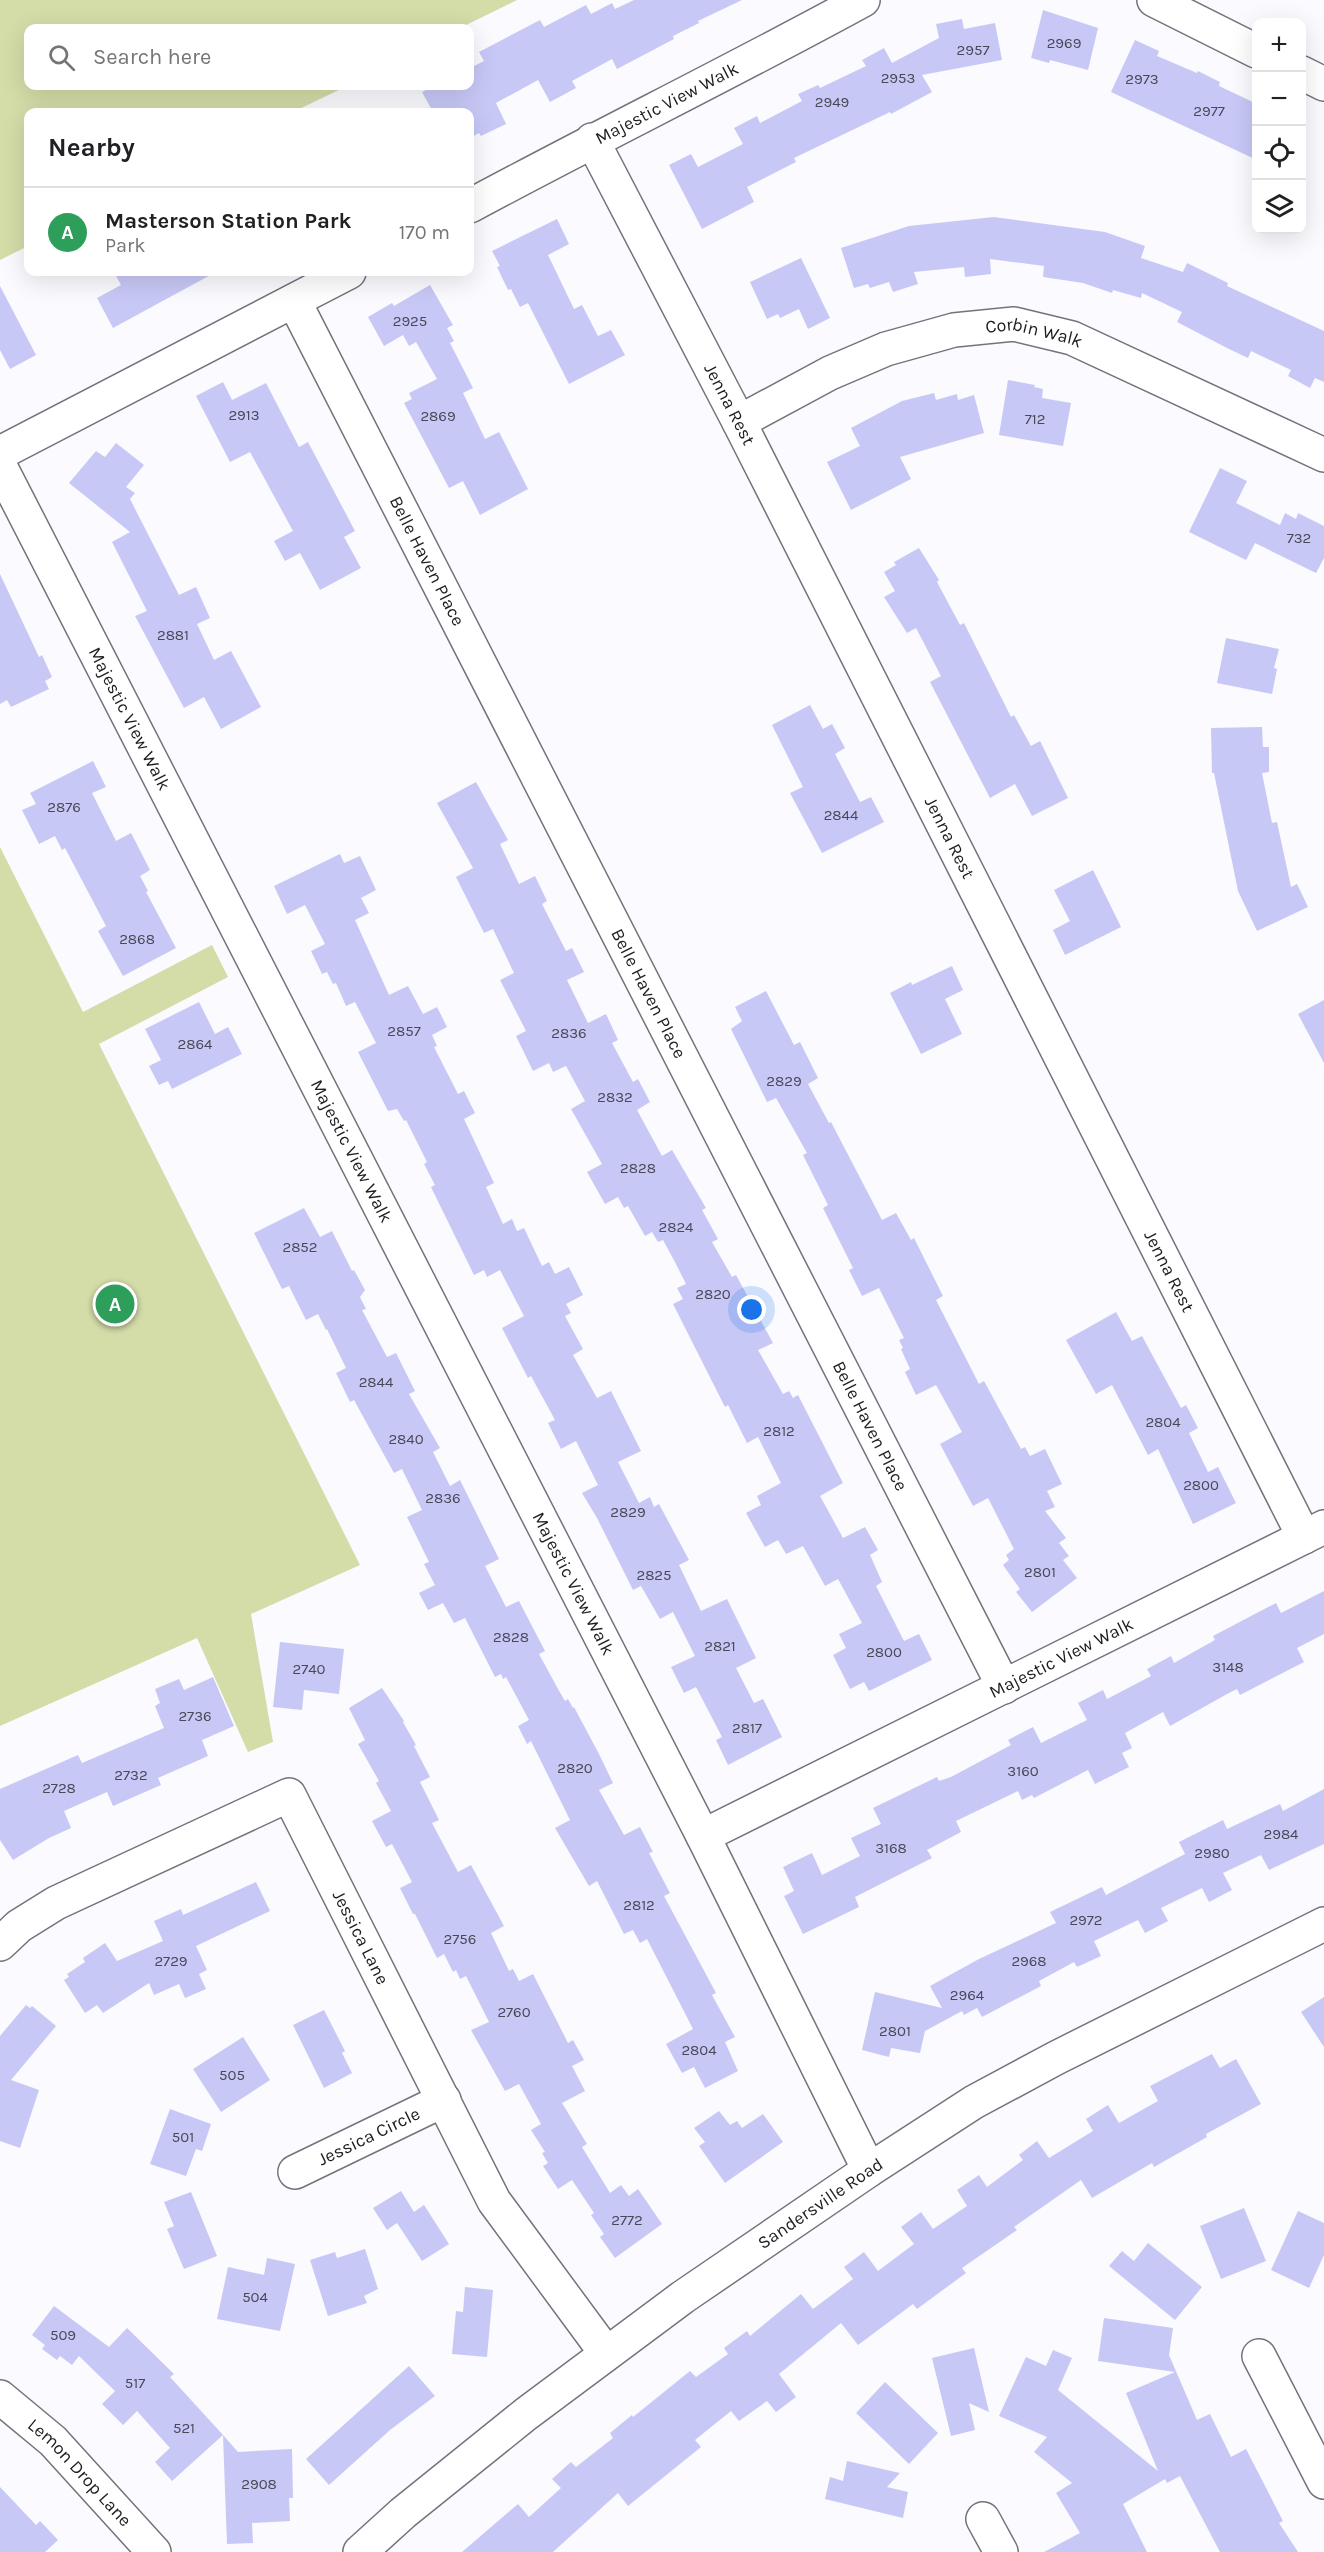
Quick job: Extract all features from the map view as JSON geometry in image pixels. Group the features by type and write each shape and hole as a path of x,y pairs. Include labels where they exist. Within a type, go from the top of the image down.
{"street":[{"name":"Majestic View Walk","path":"474,204 592,140 743,66 863,0"},
{"path":"1154,0 1252,49"},
{"path":"1306,75 1324,84"},
{"name":"Jenna Rest","path":"592,140 1314,1532"},
{"path":"0,453 341,276"},
{"name":"Belle Haven Place","path":"294,301 1004,1687"},
{"name":"Corbin Walk","path":"739,422 830,373 886,349 954,330 1014,324 1072,338 1324,455"},
{"name":"Majestic View Walk","path":"0,466 703,1836 869,2170"},
{"name":"Majestic View Walk","path":"703,1836 1314,1532"},
{"name":"Jessica Lane","path":"0,1944 19,1926 56,1903 289,1795 494,2201 606,2353"},
{"name":"Sandersville Road","path":"360,2552 403,2513 606,2353 683,2297 869,2170 974,2102 1056,2058 1324,1924"},
{"name":"Jessica Circle","path":"295,2172 444,2100"},
{"path":"1258,2356 1324,2482"},
{"name":"Lemon Drop Lane","path":"0,2397 52,2441 154,2552"},
{"path":"983,2519 1001,2552"}],"green space":[{"path":"0,0 517,0 468,24 24,24 24,90 339,90 301,108 24,108 24,248 0,260"},
{"path":"0,847 83,1012 212,945 228,977 99,1044 360,1565 251,1614 273,1742 248,1752 197,1638 0,1726"}],"building":[{"path":"634,0 742,0 698,21 699,23 673,36 674,39 617,69 612,59 572,81 576,88 550,102 538,80 496,103 506,124 481,136 479,133 474,136 474,108 431,108 422,92 426,90 474,90 474,66 484,61 479,52 540,20 544,27 586,5 591,14 612,3 615,9"},
{"path":"1043,10 1098,28 1088,70 1050,60 1049,63 1031,58"},
{"path":"962,19 964,29 995,23 1002,60 922,75 932,92 891,114 890,112 794,158 796,162 747,187 754,202 702,229 669,165 691,154 698,167 743,144 734,128 757,116 760,123 802,101 798,94 818,85 820,88 866,66 862,60 884,48 892,63 939,38 936,24"},
{"path":"1135,40 1159,51 1157,56 1197,73 1198,71 1220,82 1219,86 1252,102 1252,158 1111,92"},
{"path":"994,217 1105,232 1145,246 1141,258 1183,272 1187,263 1228,283 1227,286 1324,331 1324,382 1315,378 1310,388 1288,376 1291,370 1251,351 1248,358 1227,348 1177,322 1182,312 1142,293 1141,298 1113,290 1112,293 1083,283 1043,277 1044,266 990,259 991,274 965,277 964,267 914,272 918,284 893,292 889,282 870,288 868,284 854,288 841,248 909,226"},
{"path":"557,219 569,244 548,255 574,309 582,305 598,336 611,330 625,355 569,384 528,303 520,307 511,289 508,290 492,251"},
{"path":"801,258 830,318 808,329 799,309 780,318 778,314 767,319 750,282"},
{"path":"116,276 209,276 113,328 97,298 121,285"},
{"path":"430,285 453,325 447,328 454,341 450,343 473,388 463,393 485,439 499,432 528,489 480,515 463,481 449,488 404,403 412,399 409,393 437,379 416,342 409,346 403,335 384,346 368,317 392,303 394,306"},
{"path":"0,286 36,355 10,369 0,350"},
{"path":"1008,380 1035,385 1034,387 1043,389 1042,398 1071,403 1063,446 999,435"},
{"path":"223,382 232,400 266,383 299,447 308,442 355,531 344,537 361,568 320,590 300,553 285,561 274,541 293,531 250,452 230,462 196,396"},
{"path":"934,393 936,400 957,394 958,400 974,395 984,433 900,457 911,479 851,510 827,462 860,446 851,428 902,401"},
{"path":"116,443 144,465 126,487 135,493 130,499 179,595 196,587 210,618 197,624 214,660 231,651 261,707 221,729 204,697 184,708 135,616 147,611 112,542 130,532 69,483 96,451 105,457"},
{"path":"1220,468 1247,481 1236,503 1280,525 1285,513 1296,519 1298,513 1324,526 1324,558 1316,573 1255,543 1246,560 1189,532"},
{"path":"919,548 939,580 937,582 960,625 964,623 1011,717 1014,715 1031,746 1040,741 1068,798 1032,816 1015,784 990,798 930,682 941,676 916,628 907,633 884,597 895,591 884,572 896,565 894,562"},
{"path":"0,574 39,657 42,655 52,677 45,681 49,689 11,707 7,700 0,704"},
{"path":"1226,638 1279,649 1274,668 1277,669 1272,694 1217,683"},
{"path":"810,705 823,729 832,724 845,748 835,754 860,802 871,797 884,822 822,853 790,793 803,787 772,725"},
{"path":"1262,727 1263,747 1269,747 1269,772 1262,773 1272,823 1277,822 1291,887 1297,884 1308,907 1257,931 1238,891 1214,773 1212,773 1211,728"},
{"path":"93,761 106,787 92,793 116,841 131,833 150,870 140,876 148,891 146,892 176,948 123,976 98,931 106,926 65,848 62,850 55,836 39,844 22,810 36,804 30,793"},
{"path":"476,782 508,840 500,844 519,884 535,876 547,901 542,904 566,951 572,948 584,972 567,980 588,1023 606,1014 618,1040 612,1043 633,1082 638,1079 650,1102 637,1110 662,1156 672,1150 706,1208 702,1210 718,1239 712,1242 732,1277 736,1275 773,1343 758,1350 783,1394 789,1391 793,1398 798,1395 843,1483 820,1496 843,1538 865,1527 878,1550 870,1555 882,1582 876,1586 904,1641 919,1634 932,1660 869,1691 864,1682 850,1689 833,1655 846,1648 839,1634 862,1623 838,1579 825,1586 803,1546 786,1554 778,1540 765,1547 746,1513 761,1505 757,1496 781,1483 758,1437 747,1443 728,1405 725,1407 673,1304 683,1299 677,1288 686,1284 676,1264 663,1240 658,1242 652,1232 645,1236 628,1206 624,1208 618,1197 605,1204 587,1172 602,1164 571,1109 585,1101 566,1066 553,1072 549,1063 533,1071 516,1036 526,1031 500,980 514,973 493,929 484,933 456,877 473,868 437,803"},
{"path":"340,854 344,863 360,856 376,890 361,898 369,913 355,920 389,995 408,986 423,1014 437,1007 447,1027 432,1035 437,1046 434,1047 458,1094 464,1091 475,1113 464,1119 494,1183 486,1187 503,1224 512,1219 517,1231 524,1228 542,1266 549,1262 555,1274 569,1267 583,1295 566,1304 571,1313 565,1316 583,1349 573,1355 597,1398 611,1391 641,1451 618,1462 639,1503 650,1497 654,1507 659,1504 689,1560 679,1565 701,1611 727,1599 756,1658 736,1668 754,1703 763,1699 782,1737 728,1765 716,1740 722,1737 696,1687 684,1693 671,1667 695,1656 673,1612 660,1619 641,1586 633,1590 582,1493 598,1485 576,1441 561,1449 548,1423 555,1420 531,1376 528,1378 502,1328 524,1316 500,1270 487,1277 484,1270 474,1275 431,1187 435,1185 424,1164 427,1162 406,1120 404,1121 397,1109 388,1111 358,1052 376,1043 355,1002 346,1006 336,983 333,984 327,972 322,974 311,951 325,944 305,905 287,914 274,886"},
{"path":"1093,870 1121,927 1065,955 1053,930 1070,921 1054,890"},
{"path":"952,966 963,990 945,999 962,1034 921,1054 890,993"},
{"path":"766,991 794,1045 800,1042 818,1078 808,1084 829,1123 831,1122 882,1220 896,1213 911,1240 914,1238 943,1296 936,1300 979,1384 984,1381 1021,1449 1025,1447 1030,1456 1045,1449 1062,1484 1047,1491 1055,1507 1045,1511 1066,1538 1059,1543 1069,1556 1063,1560 1077,1578 1032,1612 1016,1592 1020,1589 1003,1565 1009,1560 1006,1555 1014,1549 988,1498 973,1506 940,1444 962,1432 936,1385 916,1395 905,1372 910,1369 899,1340 904,1338 879,1288 862,1296 849,1270 853,1268 823,1208 828,1205 803,1155 807,1153 776,1098 767,1102 731,1029 742,1021 735,1007"},
{"path":"1324,1000 1324,1063 1298,1014"},
{"path":"199,1002 215,1034 228,1027 242,1054 172,1089 168,1081 159,1085 149,1066 161,1060 145,1029"},
{"path":"304,1208 320,1237 332,1231 352,1271 354,1270 365,1290 360,1297 366,1309 362,1310 387,1357 396,1353 415,1391 409,1394 440,1448 433,1452 450,1486 460,1480 499,1559 485,1566 506,1607 519,1601 545,1651 539,1654 565,1701 568,1699 574,1707 613,1783 599,1790 624,1835 640,1827 653,1852 649,1853 670,1893 664,1896 716,1993 712,1995 735,2037 725,2042 738,2071 705,2088 694,2067 682,2073 666,2044 693,2029 647,1939 640,1943 633,1930 624,1934 597,1881 589,1886 555,1828 570,1820 531,1741 527,1744 518,1726 529,1720 506,1677 503,1679 501,1674 495,1677 465,1618 454,1623 443,1603 428,1610 419,1593 435,1585 424,1564 429,1562 407,1517 422,1510 402,1469 394,1473 354,1400 350,1402 336,1373 346,1368 318,1314 306,1320 289,1286 282,1289 254,1233"},
{"path":"1116,1312 1132,1341 1142,1336 1181,1408 1186,1405 1198,1428 1189,1433 1208,1472 1218,1467 1236,1503 1193,1524 1158,1449 1148,1455 1112,1385 1096,1394 1066,1340"},
{"path":"1324,1591 1324,1634 1297,1648 1304,1662 1240,1695 1237,1689 1170,1726 1163,1712 1125,1733 1132,1748 1122,1753 1129,1767 1095,1784 1088,1770 1034,1798 1032,1795 1022,1800 1018,1791 956,1821 961,1832 927,1850 932,1858 855,1897 859,1907 803,1934 784,1896 794,1891 783,1867 812,1853 822,1875 860,1856 851,1838 881,1824 873,1808 937,1777 939,1781 951,1777 1011,1745 1008,1740 1033,1727 1041,1743 1087,1720 1078,1703 1103,1690 1107,1699 1151,1676 1147,1669 1171,1656 1174,1663 1215,1640 1213,1636 1276,1603 1281,1613"},
{"path":"280,1642 344,1649 339,1694 304,1690 302,1710 273,1707"},
{"path":"213,1677 234,1726 202,1740 208,1756 158,1778 161,1785 113,1806 107,1792 64,1811 71,1828 49,1838 13,1860 0,1840 0,1789 78,1755 82,1763 164,1728 155,1706 160,1703 155,1689 179,1679 184,1690"},
{"path":"382,1688 404,1721 430,1777 420,1782 439,1820 432,1823 458,1872 471,1865 504,1926 491,1933 509,1971 513,1969 519,1981 533,1974 568,2043 573,2040 584,2060 572,2066 585,2091 562,2103 587,2144 582,2147 610,2193 621,2185 629,2196 638,2189 662,2224 615,2258 600,2237 604,2234 591,2215 594,2213 572,2180 558,2189 543,2166 548,2163 542,2153 545,2152 531,2130 541,2124 519,2084 505,2091 471,2030 489,2022 466,1976 460,1979 456,1970 453,1972 444,1954 437,1958 400,1888 412,1882 392,1844 386,1847 372,1821 391,1811 376,1783 379,1781 358,1744 365,1740 349,1708"},
{"path":"1324,1789 1324,1844 1269,1870 1261,1855 1223,1873 1232,1890 1209,1902 1202,1888 1161,1908 1168,1921 1145,1933 1138,1920 1094,1941 1101,1956 1077,1967 1074,1962 1039,1981 1041,1986 982,2017 977,2008 964,2015 962,2011 925,2031 920,2053 891,2048 889,2057 862,2050 875,1992 942,2008 930,1986 979,1959 1056,1923 1050,1912 1102,1887 1106,1895 1185,1854 1179,1842 1223,1820 1227,1829 1280,1804 1283,1811"},
{"path":"256,1882 270,1911 196,1946 207,1970 199,1974 206,1989 185,1998 179,1984 154,1995 149,1983 103,2013 97,2005 85,2013 64,1980 69,1977 67,1974 85,1962 83,1958 105,1943 117,1961 163,1941 154,1921 181,1909 183,1915"},
{"path":"1324,1997 1324,2047 1301,2012"},
{"path":"26,2005 30,2008 32,2006 56,2026 11,2080 39,2090 20,2148 0,2141 0,2036"},
{"path":"324,2010 345,2051 342,2053 352,2073 324,2088 293,2025"},
{"path":"243,2037 270,2080 221,2112 193,2069"},
{"path":"1212,2054 1220,2068 1236,2059 1261,2104 1206,2134 1207,2137 1154,2167 1152,2163 1092,2198 1081,2180 1014,2227 1017,2230 962,2268 966,2273 917,2309 913,2304 858,2345 841,2323 779,2374 796,2397 776,2412 767,2401 739,2421 731,2411 695,2440 701,2447 628,2506 618,2493 553,2552 462,2552 518,2504 529,2517 561,2488 552,2479 571,2462 576,2467 613,2438 610,2433 632,2415 633,2417 690,2371 696,2377 728,2354 724,2348 747,2331 750,2336 801,2294 813,2309 853,2279 844,2267 864,2252 878,2271 914,2244 901,2227 921,2212 933,2229 967,2206 957,2190 979,2175 987,2187 1023,2160 1019,2155 1037,2141 1049,2158 1093,2131 1086,2119 1108,2105 1119,2123 1158,2101 1150,2086"},
{"path":"170,2109 211,2124 202,2151 196,2149 186,2176 150,2164"},
{"path":"719,2111 730,2125 737,2121 742,2128 763,2114 783,2142 725,2183 699,2146 705,2142 694,2128"},
{"path":"401,2191 414,2212 424,2205 449,2244 422,2261 397,2223 387,2230 373,2208"},
{"path":"191,2192 217,2256 184,2269 167,2229 174,2226 164,2202"},
{"path":"1244,2208 1266,2261 1221,2279 1200,2226"},
{"path":"1298,2211 1324,2223 1324,2255 1309,2288 1271,2270"},
{"path":"1148,2243 1202,2287 1175,2320 1109,2266 1122,2251 1134,2261"},
{"path":"365,2249 378,2289 364,2296 367,2303 328,2316 310,2260 335,2252 337,2258"},
{"path":"267,2258 295,2264 280,2331 217,2319 228,2267 264,2275"},
{"path":"465,2287 493,2290 487,2357 452,2354 456,2311 463,2312"},
{"path":"54,2306 109,2347 127,2328 174,2374 170,2377 223,2435 172,2481 155,2462 170,2448 137,2411 123,2425 102,2404 115,2391 79,2356 72,2365 60,2356 57,2360 42,2349 45,2345 32,2335"},
{"path":"1104,2318 1173,2328 1169,2355 1197,2420 1210,2414 1231,2457 1246,2449 1283,2521 1279,2523 1298,2552 1220,2552 1180,2476 1167,2483 1165,2479 1123,2504 1147,2552 1044,2552 1080,2533 1056,2493 1072,2483 1034,2452 1047,2437 999,2416 1026,2357 1046,2366 1053,2350 1072,2358 1058,2390 1158,2471 1126,2393 1175,2372 1098,2361"},
{"path":"974,2348 989,2412 969,2403 975,2430 951,2436 932,2358"},
{"path":"409,2366 435,2396 390,2430 329,2485 306,2459"},
{"path":"885,2382 938,2433 909,2464 856,2413"},
{"path":"223,2435 238,2452 292,2449 293,2498 289,2498 290,2521 252,2523 253,2543 227,2544"},
{"path":"847,2461 900,2473 887,2487 908,2492 903,2518 825,2499 830,2477 843,2481"},
{"path":"0,2487 36,2525 40,2521 58,2540 45,2552 0,2552"}],"place":[{"name":"Masterson Station Park","path":"115,1304"}]}
